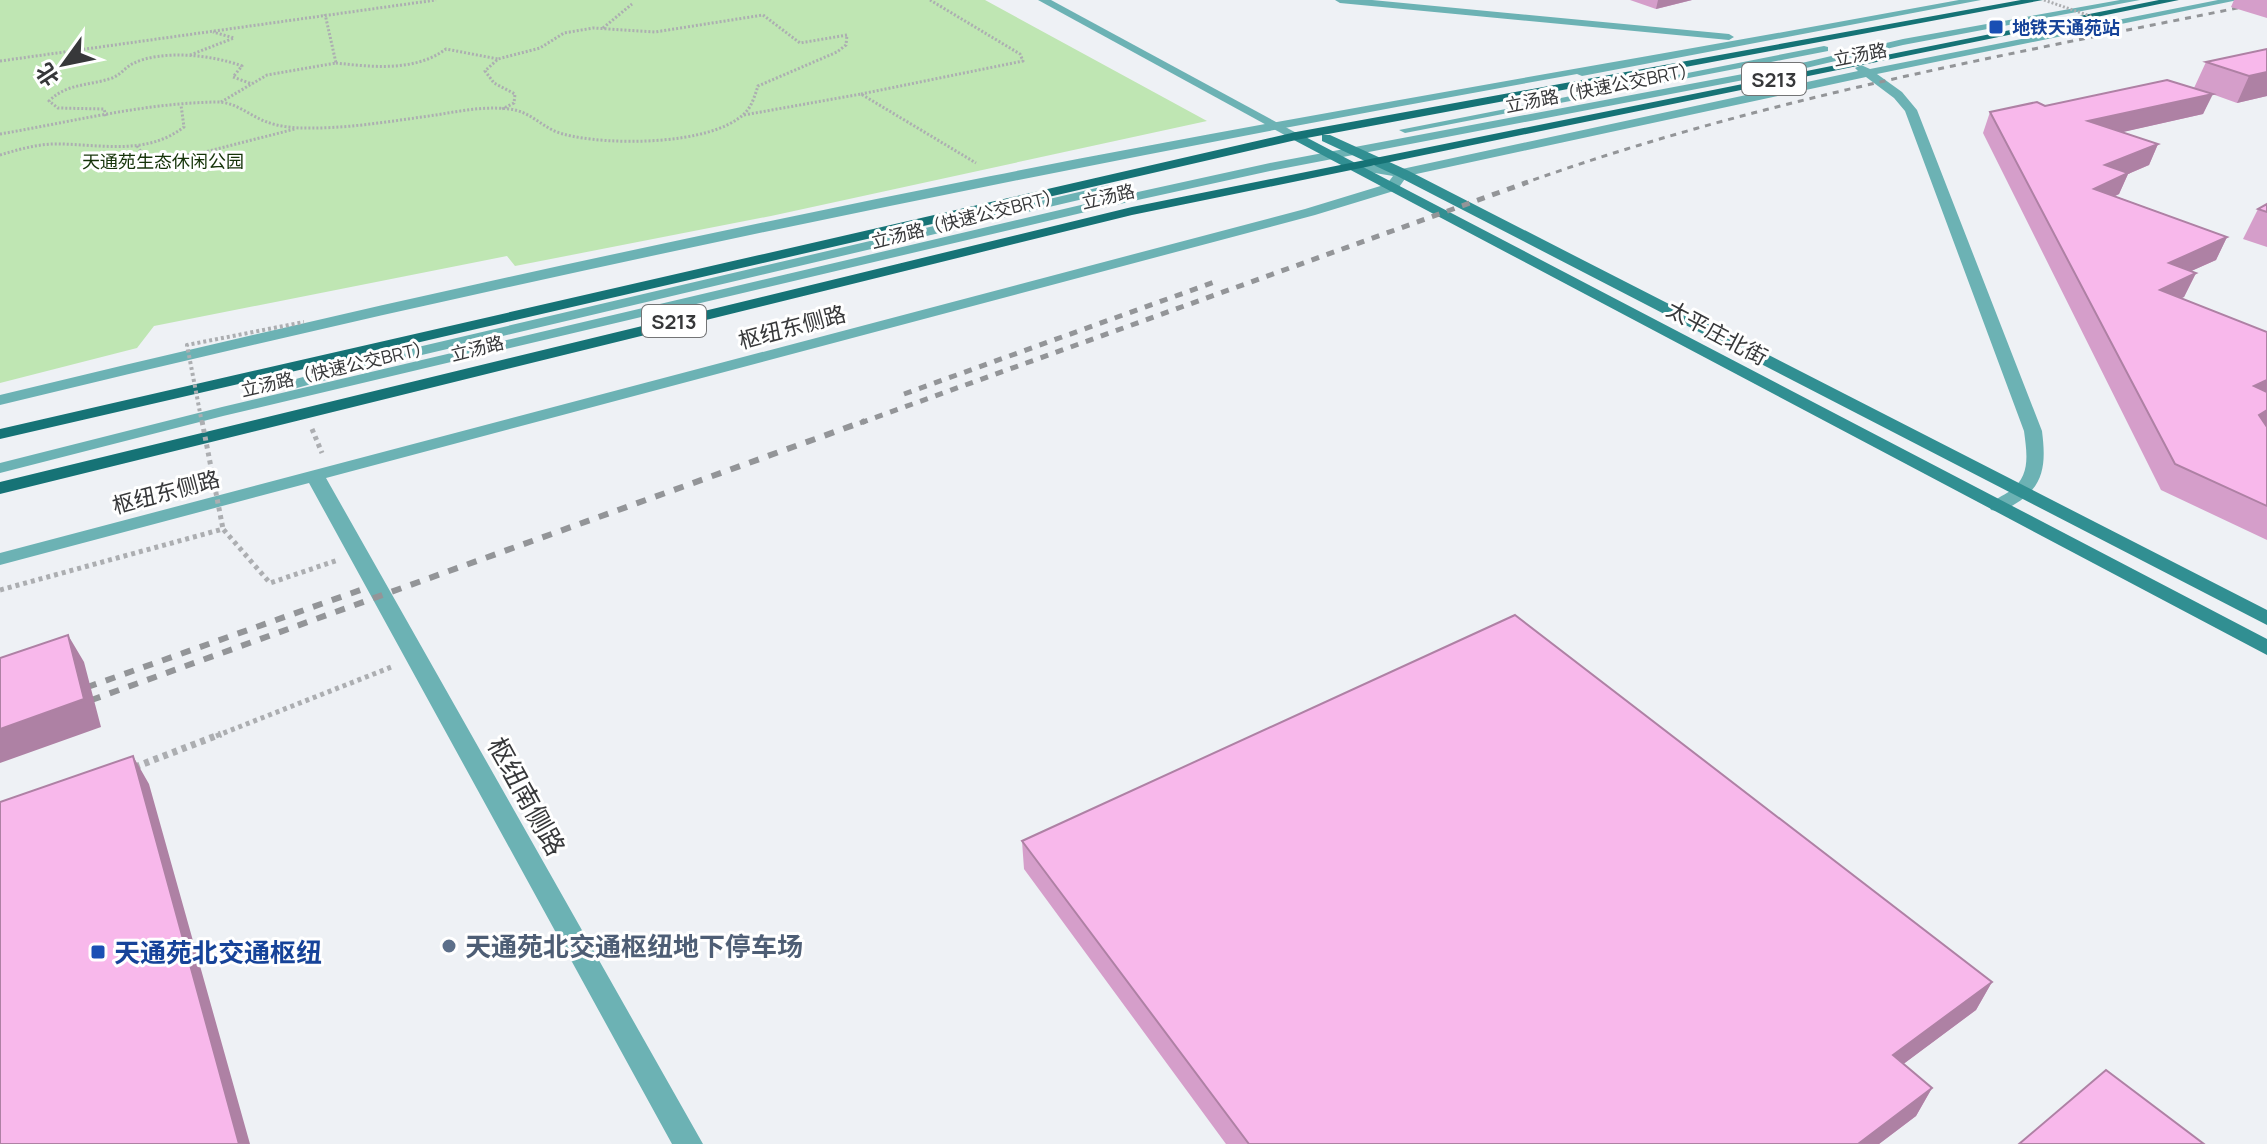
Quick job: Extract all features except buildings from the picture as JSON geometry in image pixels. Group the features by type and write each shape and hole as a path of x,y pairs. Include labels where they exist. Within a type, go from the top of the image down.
{"main road":[{"name":"立汤路","path":"1315,139 1528,94 2038,0"},
{"name":"立汤路","path":"0,488 305,411 1352,158 1374,160 2174,0"},
{"name":"立汤路","path":"0,434 1296,136"},
{"name":"太平庄北街","path":"1296,136 1315,139 2024,493 2267,618"},
{"name":"太平庄北街","path":"1374,160 1397,180 2267,648"}],"street":[{"name":"太平庄北街","path":"1043,0 1296,136"},
{"path":"1340,0 1753,39"},
{"name":"立汤路","path":"1528,94 1594,68 1976,0"},
{"name":"立汤路","path":"1397,180 1867,73 2233,0"},
{"name":"太平庄北街","path":"1147,54 1197,71 1292,120 1315,139"},
{"path":"1853,63 1898,95 1911,110 2033,431 2038,463 2024,493 1998,506"},
{"path":"0,400 446,294 951,185 1292,120 1594,68"},
{"name":"枢纽东侧路","path":"0,559 1310,212 1397,180"},
{"name":"枢纽南侧路","path":"323,474 358,553 688,1144"}],"lane":[{"name":"立汤路（快速公交BRT）","path":"0,468 222,412 433,365 1333,149 2086,0"},
{"name":"立汤路（快速公交BRT）","path":"1352,158 2002,23 2135,0"},
{"name":"立汤路（快速公交BRT）","path":"0,459 388,358 1315,139"}],"path":[{"path":"0,61 436,0"},
{"path":"743,115 1023,61 1020,54 930,0"},
{"path":"2044,0 2119,26"},
{"path":"602,28 632,4"},
{"path":"325,14 324,27 334,46 336,63"},
{"path":"137,146 144,156 160,157 217,149 301,128 501,109 541,118 559,133 612,143 682,138 720,128 743,115 749,110 758,86 796,67 826,59 846,45 847,35 800,43 763,15 655,32 602,28 564,33 540,48 498,59 446,49 439,57 387,66 336,63 267,75 221,102"},
{"path":"189,55 197,49 234,38 209,30"},
{"path":"106,116 104,109 58,108 49,101 65,89 115,77 131,64 189,55 219,62 234,61 242,66 233,77 252,84"},
{"path":"498,59 485,71 494,83 515,94 514,103 501,109"},
{"path":"861,94 986,169"},
{"path":"0,134 181,105 221,102 251,112 266,122 301,128"},
{"path":"0,155 52,144 77,144 91,148 137,146 178,133 184,127 181,105"},
{"path":"304,322 187,345 223,529 270,583 358,553"},
{"path":"305,411 323,474"},
{"path":"0,590 223,529"},
{"path":"130,769 417,657"}],"green space":[{"name":"天通苑生态休闲公园","path":"0,0 985,0 1207,121 771,216 515,266 507,256 154,326 137,348 0,383"}],"railway":[{"path":"1522,184 1613,153 1798,102 1985,59 2267,2"},
{"path":"860,423 1528,182"},
{"path":"904,394 1220,280"},
{"path":"72,707 865,421"},
{"path":"68,694 366,588"}],"place":[{"name":"地铁天通苑站","path":"1996,27"},
{"name":"天通苑北交通枢纽地下停车场","path":"449,946"},
{"name":"天通苑北交通枢纽","path":"98,952"}]}
